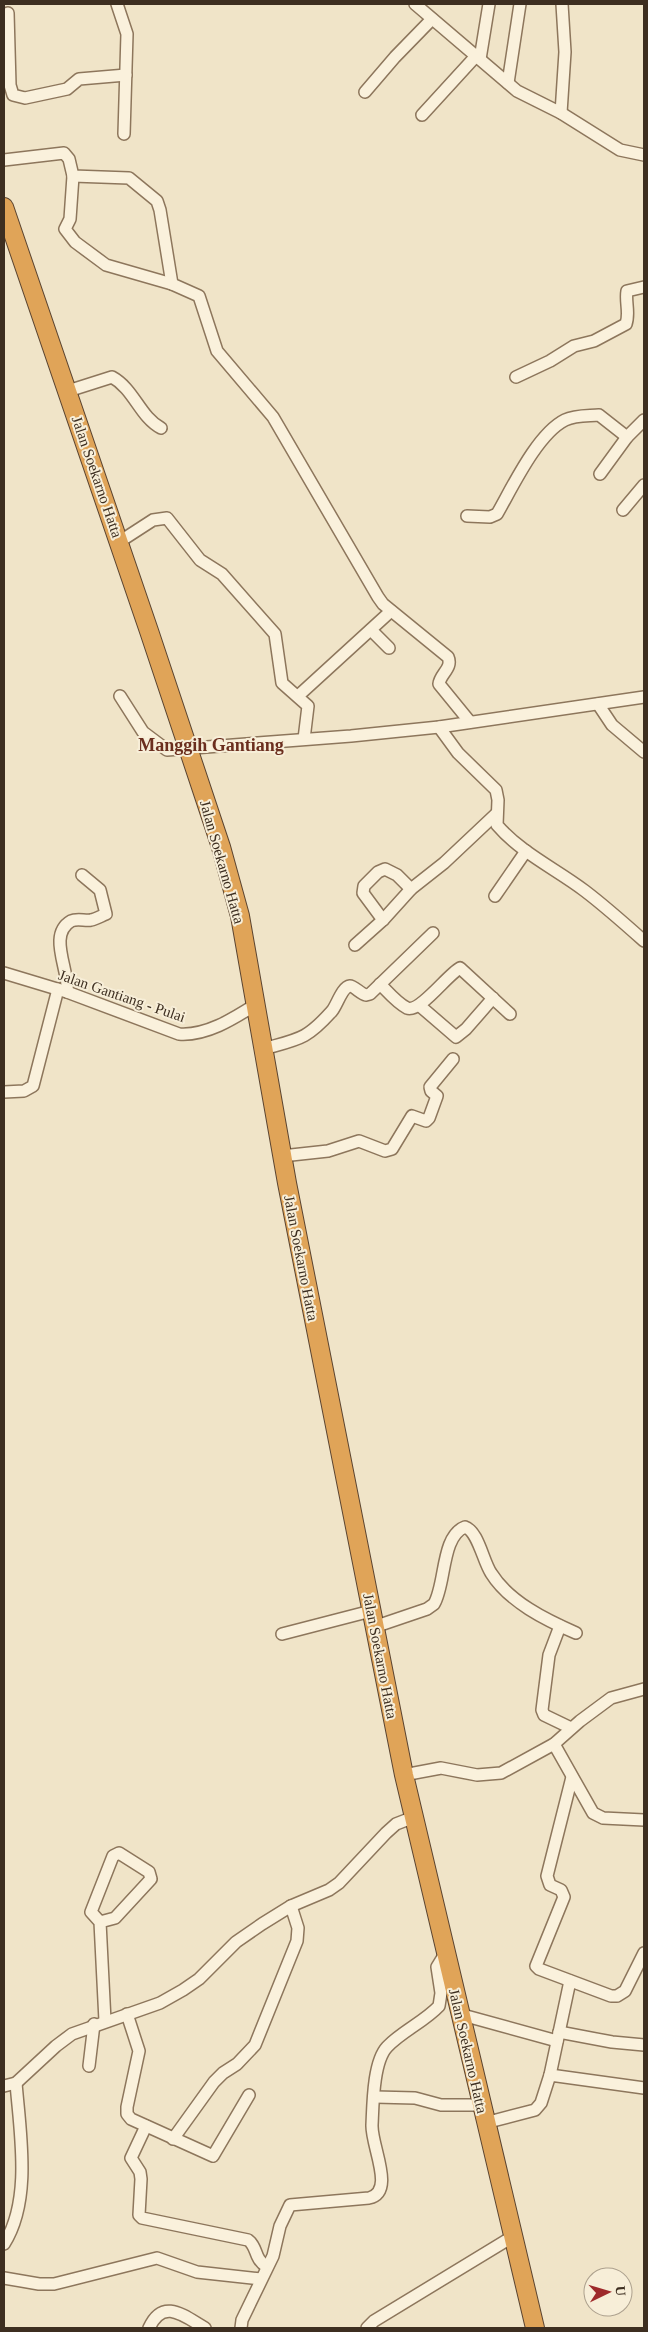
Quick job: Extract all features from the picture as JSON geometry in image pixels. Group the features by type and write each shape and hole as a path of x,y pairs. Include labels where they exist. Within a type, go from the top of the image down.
{"highway":[{"name":"Jalan Soekarno Hatta","path":"4,207 8,240 68,391 221,848 240,916 282,1156 404,1775 459,2014 535,2328"}],"street":[{"path":"117,4 126,28 124,134"},
{"path":"415,4 517,91 561,112 620,150 644,155"},
{"path":"422,114 478,58 489,4"},
{"path":"508,83 520,4"},
{"path":"561,112 565,52 562,4"},
{"path":"8,13 7,61 11,91 13,95 20,99 67,89 79,79 126,75"},
{"path":"366,92 432,19"},
{"path":"4,160 64,153 69,159 73,176 70,219 66,229 75,242 106,265 172,284 199,296 217,351 273,417 378,598 448,657 449,666 439,679 439,684 470,722"},
{"path":"73,176 129,178 157,201 172,284"},
{"path":"516,376 550,361 574,346 594,342 626,324 628,318 625,302 627,291 644,287"},
{"path":"68,391 112,378 139,405 149,421 161,428"},
{"path":"467,516 490,517 497,514 525,464 552,430 566,420 599,415 611,422 627,438"},
{"path":"600,474 627,438 644,420"},
{"path":"623,510 644,485"},
{"path":"119,542 158,518 170,520 200,560 222,574 274,634 282,683 308,706 304,739"},
{"path":"298,696 392,611"},
{"path":"371,630 389,648"},
{"path":"120,696 140,728 163,748 170,750 439,727 644,697"},
{"path":"598,704 612,725 644,752"},
{"path":"439,727 458,753 496,790 498,800 497,825 534,858 584,890 644,940"},
{"path":"355,945 383,920 411,889 444,863 496,814"},
{"path":"495,896 526,851"},
{"path":"383,920 363,893 364,886 378,872 384,869 397,875 411,889"},
{"path":"4,1092 24,1091 33,1086 67,973 60,941 64,928 72,920 91,920 106,914 106,905 100,890 82,874"},
{"path":"263,1049 302,1039 312,1032 338,1003 344,990 352,986 366,995 433,933"},
{"path":"380,984 405,1007 413,1008 420,1006 433,991 460,968 510,1014"},
{"name":"Jalan Gantiang - Pulai","path":"4,973 62,990 169,1030 189,1034 223,1024 255,1005"},
{"path":"420,1006 456,1037 466,1029 493,998"},
{"path":"282,1156 328,1151 359,1141 385,1151 392,1149 412,1116 426,1121 430,1118 437,1096 431,1091 430,1087 454,1059"},
{"path":"282,1634 428,1609 434,1604 450,1546 456,1534 465,1527 474,1534 486,1564 500,1586 514,1599 560,1626 576,1632"},
{"path":"560,1626 549,1655 542,1710 548,1718 571,1728"},
{"path":"404,1775 441,1768 491,1775 502,1773 554,1744 571,1728 611,1698 644,1689"},
{"path":"554,1744 586,1803 598,1816 644,1820"},
{"path":"572,1777 547,1876 550,1885 561,1890 564,1897 536,1966 539,1969 611,1996 625,1991 644,1953"},
{"path":"4,2086 16,2083 56,2046 72,2034 100,2022 160,2003 183,1990 199,1979 236,1942 291,1906 329,1890 339,1883 396,1824 414,1817"},
{"path":"119,1853 149,1872 151,1880 116,1918 100,1922 92,1916 92,1908 113,1856 119,1853"},
{"path":"173,2139 214,2082 223,2073 237,2064 255,2045 297,1941 298,1928 291,1906"},
{"path":"89,2066 100,2022 100,1922"},
{"path":"241,2328 242,2320 273,2256 280,2226 290,2205 369,2198 377,2196 380,2191 382,2179 372,2128 377,2070 382,2053 391,2043 439,2006 441,1999 437,1967 445,1954"},
{"path":"485,2123 535,2110 541,2103 550,2075 570,1981"},
{"path":"127,2014 139,2051 127,2114 131,2119 213,2156 249,2095"},
{"path":"459,2014 558,2037 644,2045"},
{"path":"550,2075 644,2088"},
{"path":"4,2244 14,2223 20,2198 22,2149 16,2083"},
{"path":"375,2097 416,2098 441,2105 481,2105"},
{"path":"146,2126 131,2158 142,2179 139,2215 142,2218 248,2240 252,2242 259,2262 267,2267"},
{"path":"367,2328 374,2321 512,2237"},
{"path":"4,2278 39,2284 54,2284 157,2258 196,2272 214,2272 261,2279"},
{"path":"149,2328 152,2319 160,2312 167,2311 180,2314 205,2328"}],"district":[{"name":"Manggih Gantiang","path":"211,745"}]}
